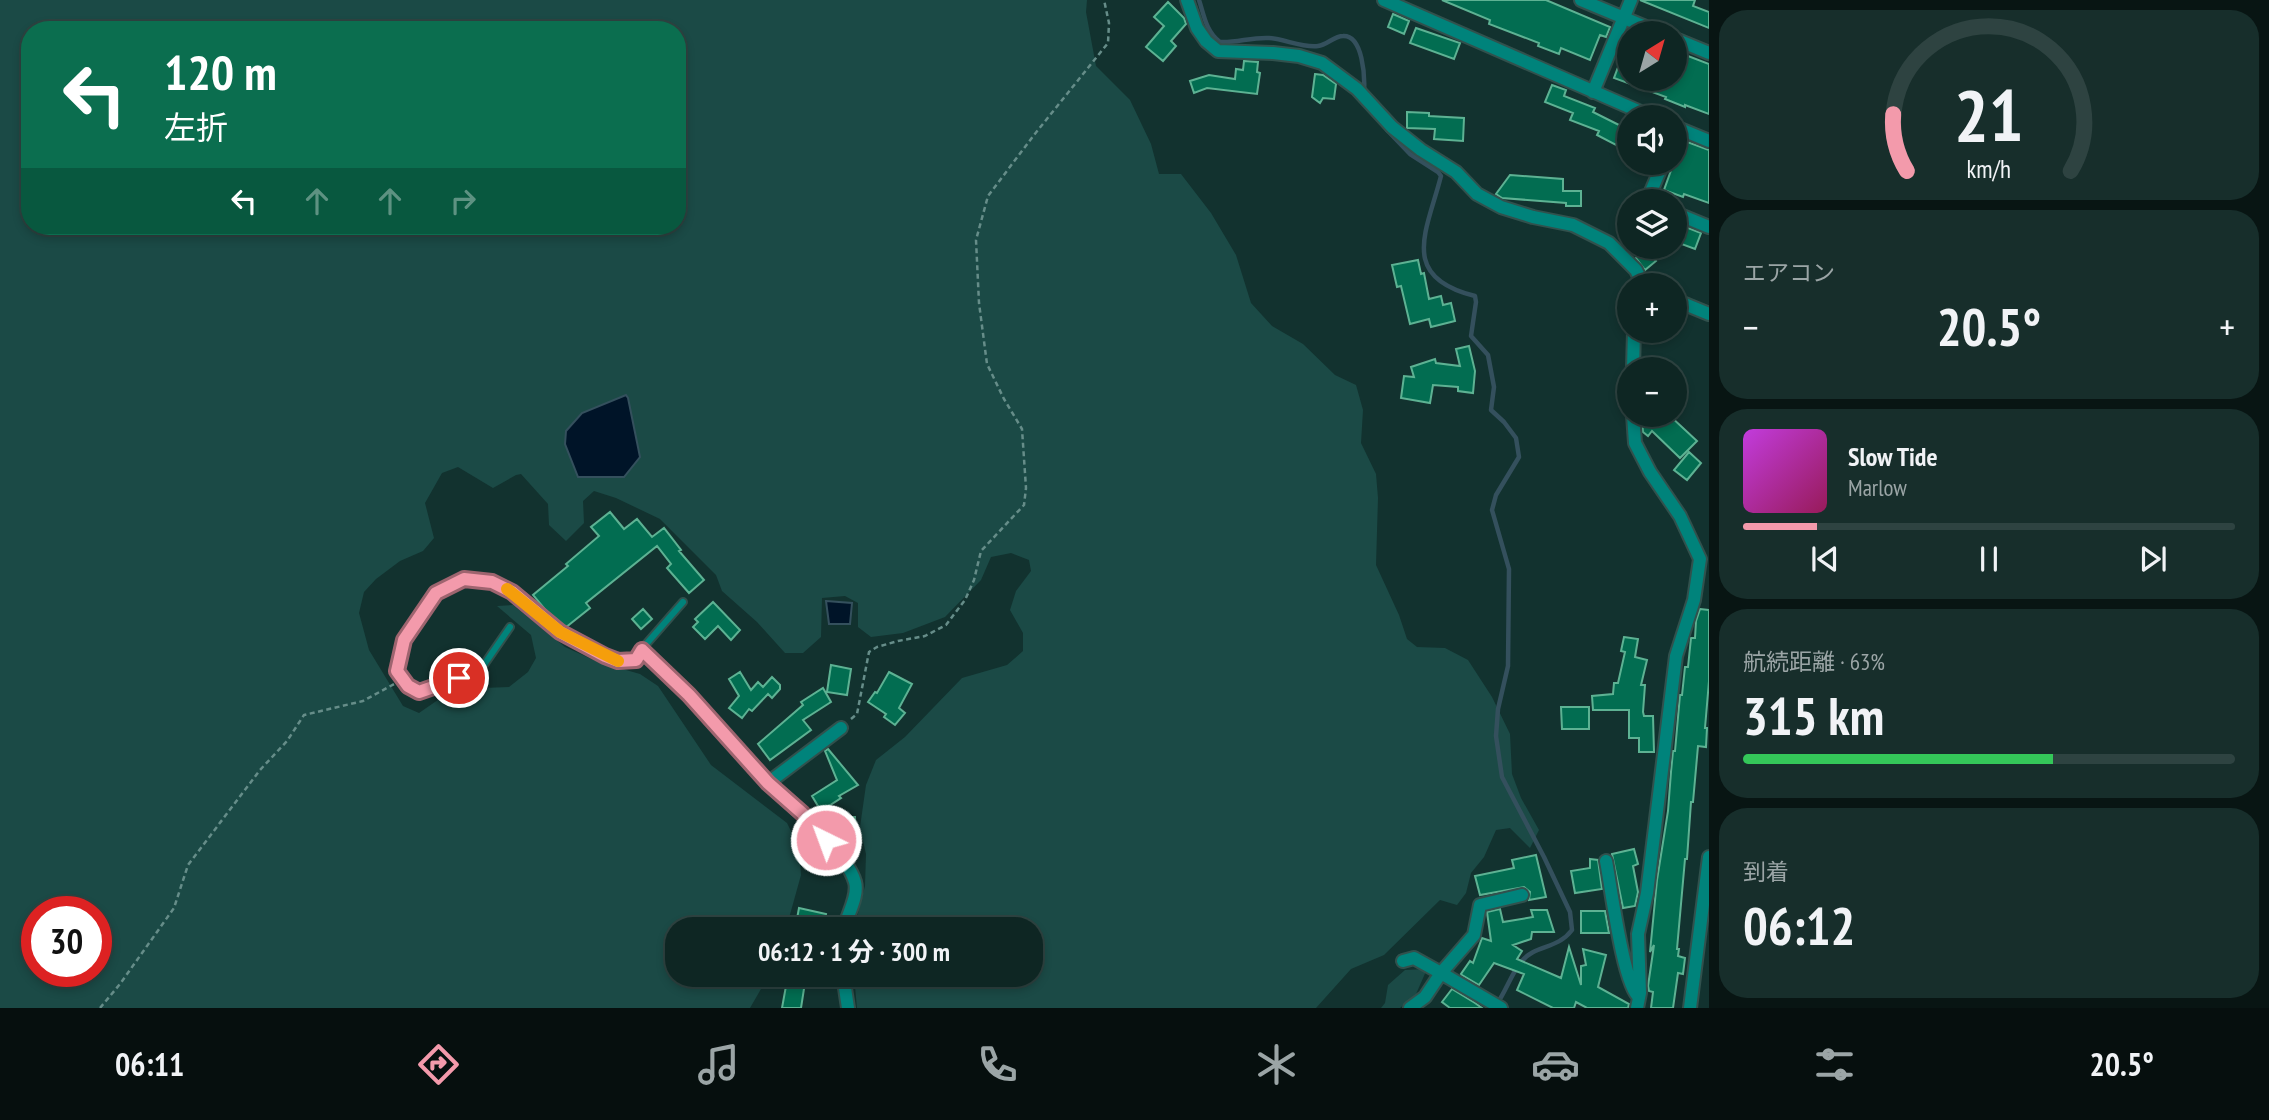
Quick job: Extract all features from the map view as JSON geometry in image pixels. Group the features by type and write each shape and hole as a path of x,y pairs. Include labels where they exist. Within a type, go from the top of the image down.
{"street":[{"path":"1187,0 1197,28 1206,41 1218,51 1273,53 1299,56 1322,63 1357,89 1392,127 1421,150 1456,172 1477,194 1501,207 1573,225 1609,243 1637,273"},
{"path":"1384,0 1624,105"},
{"path":"1581,0 1630,21"},
{"path":"1593,92 1631,0"},
{"path":"1687,44 1709,53"},
{"path":"1687,133 1709,141"},
{"path":"1687,218 1709,227"},
{"path":"1687,305 1709,314"},
{"path":"1634,427 1635,443 1650,472 1681,516 1700,559 1694,600 1676,656 1647,893 1638,934 1638,1002"},
{"path":"841,728 768,783 802,813 847,866 856,883 848,917"},
{"path":"1690,1008 1709,857"},
{"path":"1606,861 1622,952 1638,1002"},
{"path":"1410,1008 1425,997 1441,972 1474,935 1479,905 1522,895"},
{"path":"1403,961 1414,958 1501,1008"},
{"path":"845,987 848,1008"}],"lane":[{"path":"510,627 479,671 419,692 408,686 397,671 404,640 436,593 464,579 492,582 512,592 560,632 618,661 636,660 683,602"},
{"path":"642,650 689,695 768,783"}],"path":[{"path":"841,728 857,714 869,652 898,641 925,636 946,625 965,600 974,580 981,551 1024,505 1026,488 1022,429 987,364 979,303 976,240 988,196 1108,44 1110,23 1104,0"},
{"path":"100,1008 174,908 188,865 260,770 287,741 304,715 363,701 401,679"}],"shaded area":[{"path":"0,0 1087,0 1086,12 1096,66 1130,100 1151,144 1159,174 1181,174 1211,213 1236,255 1251,303 1272,326 1303,344 1335,375 1356,385 1363,410 1361,443 1376,474 1376,565 1407,639 1417,647 1445,648 1468,660 1492,697 1510,734 1512,774 1521,798 1539,830 1530,848 1510,828 1496,830 1484,857 1471,873 1466,893 1457,905 1440,900 1384,955 1351,969 1316,1008 857,1008 855,987 1043,987 1043,917 857,917 865,886 866,854 860,827 866,785 876,760 905,737 962,678 1007,665 1023,651 1023,633 1010,610 1016,591 1031,571 1029,560 1011,553 991,557 981,580 945,617 903,633 871,637 858,627 858,603 845,596 822,598 821,637 803,653 785,653 757,622 722,591 716,575 660,519 616,498 594,491 583,501 584,523 566,541 549,525 548,504 521,474 493,488 458,467 442,473 425,503 434,538 423,551 400,561 376,579 364,592 359,613 369,650 403,706 419,713 445,695 484,688 509,687 528,672 536,658 531,635 497,606 513,605 565,647 598,662 640,674 658,686 711,765 787,823 799,847 801,875 789,917 665,917 665,987 762,987 750,1008 0,1008"},
{"path":"626,395 640,457 624,477 578,477 565,444 566,431 582,413"},
{"path":"826,601 852,603 850,624 829,624"},
{"path":"1427,969 1416,994 1400,1008 1381,1008 1385,1003 1388,985 1405,970"}],"building":[{"path":"1442,0 1546,0 1610,27 1606,37 1600,35 1590,60 1561,48 1559,54 1538,46 1539,43 1489,24 1490,20"},
{"path":"1640,0 1695,0 1693,6 1709,12 1709,28"},
{"path":"1168,2 1184,18 1186,24 1171,41 1176,46 1163,61 1146,47 1164,26 1154,17"},
{"path":"1393,14 1409,21 1404,34 1388,27"},
{"path":"1416,28 1460,43 1454,59 1410,43"},
{"path":"1687,56 1709,64 1709,114 1680,105 1665,99 1666,97 1650,91 1687,91"},
{"path":"1244,61 1258,62 1257,72 1260,73 1257,94 1207,88 1194,93 1190,81 1209,75 1235,79 1236,69 1243,70"},
{"path":"1315,74 1323,75 1336,84 1334,99 1323,98 1320,103 1312,97"},
{"path":"1552,85 1566,90 1564,96 1595,108 1593,112 1617,124 1616,145 1597,135 1599,131 1570,120 1573,113 1545,102"},
{"path":"1407,112 1464,118 1463,141 1434,139 1435,129 1407,128"},
{"path":"1687,142 1709,150 1709,203 1687,195 1687,189 1664,189 1669,175 1687,175"},
{"path":"1510,175 1563,179 1563,191 1581,191 1581,206 1502,198 1496,194"},
{"path":"1687,228 1701,233 1695,249 1687,246"},
{"path":"1637,259 1654,259 1656,261 1645,270"},
{"path":"1418,260 1421,274 1424,273 1429,299 1441,296 1443,305 1451,303 1455,321 1431,327 1429,319 1410,324 1401,286 1397,287 1392,265"},
{"path":"1469,346 1475,371 1473,393 1458,391 1458,387 1433,385 1430,403 1401,398 1404,376 1414,377 1411,367 1435,359 1436,363 1460,366 1456,349"},
{"path":"1643,427 1682,427 1697,441 1680,458 1652,431 1648,436 1643,432"},
{"path":"1689,452 1701,463 1687,480 1674,470"},
{"path":"610,512 624,529 637,519 652,537 664,528 681,550 679,551 704,580 689,593 667,568 671,564 657,546 586,603 590,608 565,628 553,619 533,595 599,536 591,527"},
{"path":"713,602 740,630 731,640 718,626 705,639 693,627 698,622 695,619"},
{"path":"643,609 652,619 641,629 632,619"},
{"path":"1700,609 1709,610 1707,728 1706,747 1698,746 1685,859 1677,949 1678,956 1685,958 1683,974 1678,973 1673,1008 1651,1008 1653,992 1649,991 1648,986 1654,945 1650,952 1657,880 1668,811 1680,695 1685,667 1688,667 1691,638 1695,638"},
{"path":"1624,637 1638,639 1635,657 1647,660 1641,685 1645,685 1643,712 1644,716 1653,716 1654,752 1639,752 1639,738 1629,738 1629,710 1593,710 1592,696 1613,694 1614,683 1618,683 1625,652 1621,651"},
{"path":"831,665 851,669 847,695 827,692"},
{"path":"740,672 751,690 758,682 763,687 772,677 780,685 772,698 768,694 742,718 729,708 739,696 729,679"},
{"path":"889,672 912,684 899,708 905,713 895,725 884,717 886,714 868,702 875,692 877,693"},
{"path":"823,688 831,702 803,720 811,730 770,760 758,744 803,705 801,702"},
{"path":"1561,707 1589,707 1589,729 1562,729"},
{"path":"828,749 858,785 821,811 812,796 837,780 825,751"},
{"path":"837,817 855,817 856,838 838,838"},
{"path":"1634,849 1638,864 1633,866 1638,892 1635,906 1623,908 1612,854"},
{"path":"1536,855 1546,897 1529,900 1530,892 1524,887 1480,895 1475,876 1514,868 1512,860"},
{"path":"1590,859 1598,860 1602,889 1575,893 1571,871 1590,868"},
{"path":"799,908 826,914 825,917 797,917"},
{"path":"1500,909 1503,922 1533,917 1531,910 1547,910 1554,932 1532,932 1531,939 1513,945 1522,951 1517,959 1561,978 1569,947 1581,985 1581,966 1586,965 1583,949 1606,955 1598,987 1629,1004 1628,1008 1587,1008 1576,1002 1574,1008 1553,1008 1517,990 1524,974 1494,963 1479,985 1462,975 1470,961 1473,963 1482,938 1491,941 1487,912"},
{"path":"1581,911 1605,911 1609,933 1581,933"},
{"path":"786,987 804,987 801,1008 782,1008"},
{"path":"1452,989 1482,1008 1450,1008 1442,1002"}],"waterway":[{"path":"1199,0 1209,28 1220,42 1269,38 1312,46 1340,36 1350,38 1359,49 1364,92"},
{"path":"1387,130 1410,154 1441,176 1425,233 1427,264 1435,277 1451,288 1475,296 1471,336 1488,355 1494,387 1491,410 1516,438 1519,457 1496,495 1492,510 1509,569 1508,666 1498,709 1496,736 1502,777 1570,912 1572,930 1560,941 1527,956 1517,967 1496,1005"}],"slow traffic":[{"path":"507,589 560,632 618,661"}],"route":[{"path":"459,678 419,692 408,686 397,671 404,640 436,593 464,579 492,582 512,592 560,632 605,656 618,661 636,660 642,650 689,695 768,783 802,813 826,840"}]}
